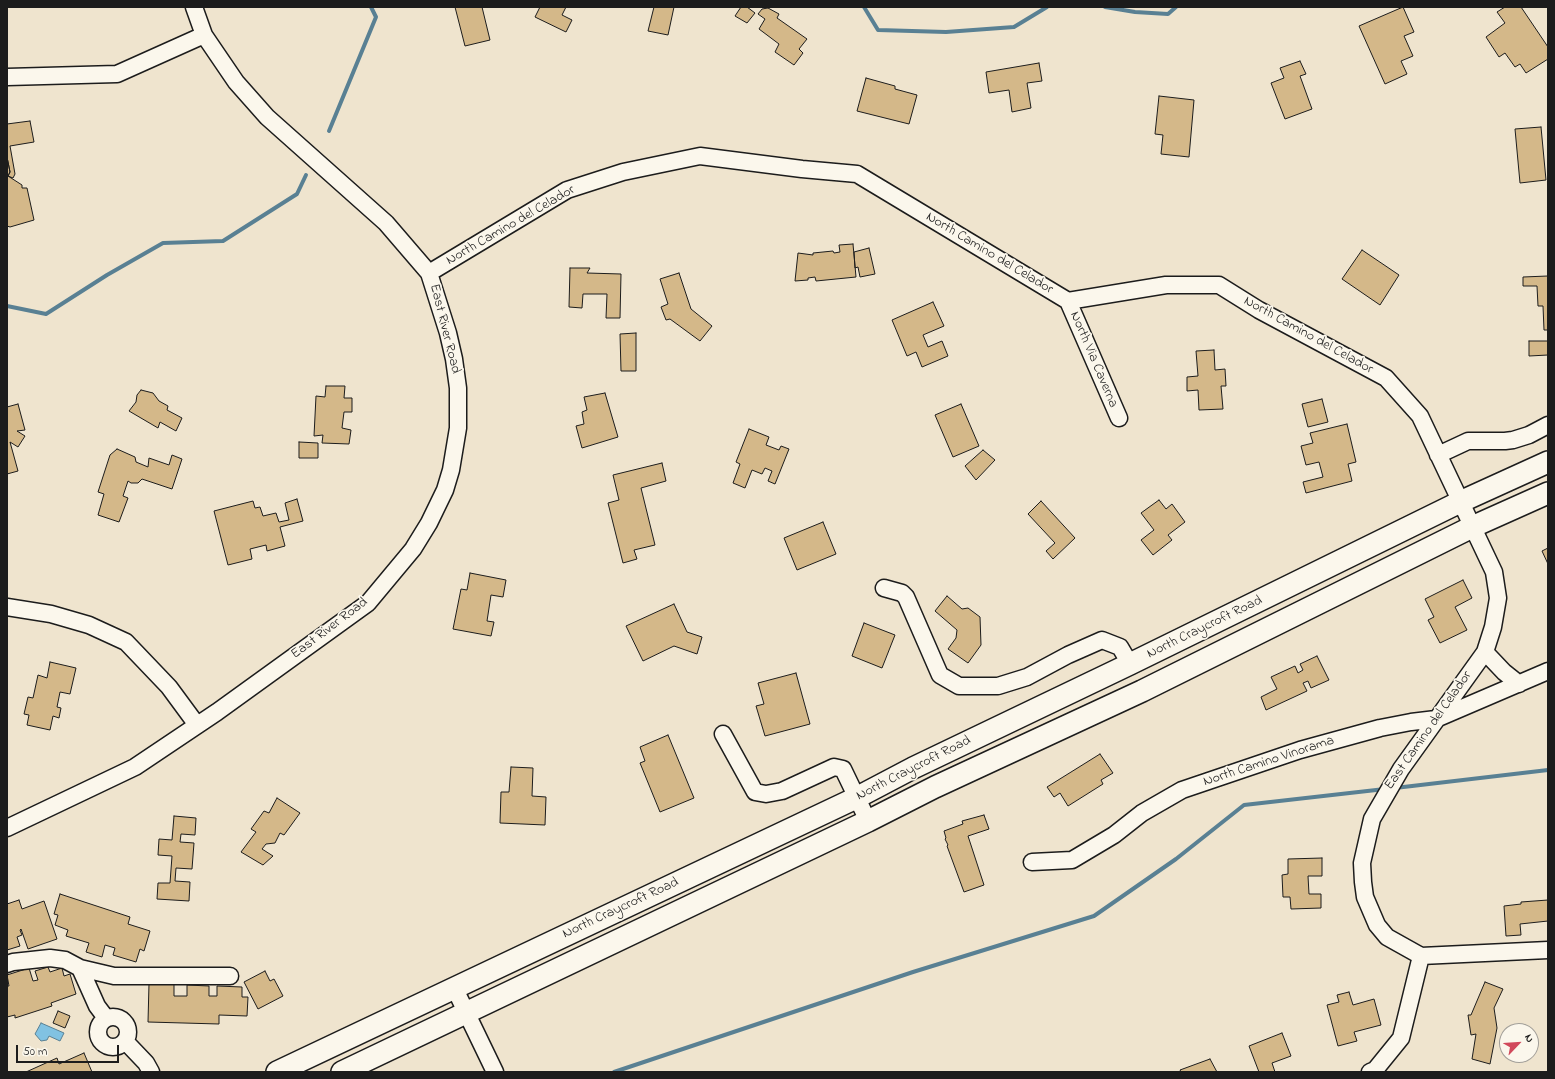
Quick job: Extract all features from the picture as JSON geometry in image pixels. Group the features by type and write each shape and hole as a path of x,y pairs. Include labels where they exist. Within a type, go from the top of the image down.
{"main road":[{"name":"North Craycroft Road","path":"277,1072 856,798 913,768 1130,664 1460,502 1548,462"},
{"name":"North Craycroft Road","path":"342,1072 868,821 935,787 1142,691 1472,527 1548,492"}],"street":[{"name":"East River Road","path":"7,828 135,767 198,725 368,603 413,549 429,523 445,490 451,470 458,428 458,388 454,359 448,333 429,273 386,223 268,117 236,82 204,35 194,7"},
{"path":"7,77 117,74 204,35"},
{"name":"North Camino del Celador","path":"429,273 567,190 623,172 700,156 802,169 857,174 1068,301 1166,285 1219,285 1259,310 1386,378 1420,416 1472,527"},
{"name":"North Via Caverna","path":"1068,301 1119,418"},
{"path":"1438,455 1468,441 1513,440 1529,435 1548,425"},
{"name":"East Camino del Celador","path":"1421,956 1387,936 1377,925 1365,897 1362,862 1372,819 1401,769 1485,652 1493,627 1498,598 1494,572 1472,527"},
{"path":"884,588 902,593 906,598 940,675 959,686 998,686 1027,676 1102,640 1120,647 1130,664"},
{"path":"7,607 51,614 81,622 126,642 169,687 198,725"},
{"path":"1485,652 1504,672 1519,684"},
{"name":"North Camino Vinorama","path":"1032,862 1072,860 1114,835 1142,813 1182,790 1300,750 1380,728 1436,719 1548,671"},
{"path":"723,734 755,792 766,794 782,791 834,767 843,769 868,821"},
{"path":"1370,1072 1374,1070 1401,1038 1421,956 1548,950"},
{"path":"7,964 50,958 65,960 80,968 114,976 230,976"},
{"path":"80,968 97,1006 106,1018"},
{"path":"454,987 495,1072"},
{"path":"106,1018 118,1018 126,1024 128,1033 125,1041 120,1045 110,1046 99,1037 99,1028 101,1023 106,1018"},
{"path":"125,1041 146,1063 151,1072"}],"water":[{"path":"41,1023 64,1033 60,1041 49,1036 47,1040 41,1041 35,1034"}],"building":[{"path":"455,7 482,7 490,40 465,46"},
{"path":"540,7 566,7 562,15 572,20 566,32 535,17"},
{"path":"654,7 674,7 668,35 648,31"},
{"path":"741,7 747,7 755,13 747,23 735,16"},
{"path":"1403,7 1414,32 1404,36 1413,56 1401,61 1407,74 1385,84 1359,26"},
{"path":"1505,7 1521,7 1548,47 1548,59 1526,73 1520,64 1515,67 1505,53 1499,57 1486,37 1505,23 1497,12"},
{"path":"768,8 779,14 777,18 807,39 799,49 803,53 794,65 775,52 779,44 759,29 765,19 758,14 762,9"},
{"path":"1300,61 1306,74 1300,76 1312,109 1285,119 1271,83 1284,78 1280,68"},
{"path":"1039,63 1042,81 1027,83 1031,108 1012,112 1009,90 989,93 986,72"},
{"path":"866,78 895,86 895,89 917,95 909,124 857,111"},
{"path":"1159,96 1194,100 1189,157 1161,154 1163,135 1155,134"},
{"path":"30,121 34,142 10,146 15,174 13,178 8,176 10,172 7,157 7,124"},
{"path":"1541,127 1546,180 1520,183 1515,129"},
{"path":"7,157 10,172 8,176 22,185 22,188 27,188 34,220 10,227 7,226"},
{"path":"853,244 856,277 816,281 815,277 808,278 808,280 795,281 798,253 813,255 813,253 833,251 834,253 840,252 839,245"},
{"path":"869,248 875,274 860,277 858,267 855,268 854,252"},
{"path":"1362,250 1399,275 1380,305 1342,279"},
{"path":"570,268 590,268 587,273 621,274 620,318 606,318 607,294 583,294 582,308 569,307"},
{"path":"679,273 691,309 712,326 700,341 670,319 666,320 661,307 668,304 660,279"},
{"path":"1548,276 1548,330 1544,330 1543,306 1538,306 1537,286 1523,286 1523,277"},
{"path":"933,302 944,326 923,335 928,347 942,341 948,356 922,367 916,352 907,356 892,320"},
{"path":"636,333 636,371 621,371 620,334"},
{"path":"1529,341 1548,341 1548,355 1529,356"},
{"path":"1214,350 1215,370 1225,369 1226,386 1221,386 1223,409 1199,410 1198,390 1187,391 1187,377 1198,376 1196,351"},
{"path":"326,386 345,386 344,398 352,398 352,412 344,412 342,428 351,430 349,444 322,443 323,435 314,436 316,396 325,397"},
{"path":"141,390 153,393 159,401 168,406 167,410 182,418 176,431 160,422 158,428 129,411 136,402 137,395"},
{"path":"605,393 618,437 582,448 576,426 584,424 582,412 587,410 584,397"},
{"path":"1322,399 1328,422 1308,427 1302,404"},
{"path":"18,404 25,430 17,431 25,436 18,447 10,442 18,471 7,474 7,407"},
{"path":"961,404 979,446 953,457 935,415"},
{"path":"1347,424 1356,462 1348,464 1352,481 1306,493 1303,482 1323,477 1319,462 1306,465 1301,446 1313,443 1310,433"},
{"path":"749,429 769,437 766,445 779,450 781,446 789,449 775,484 768,481 772,471 765,468 762,474 752,470 745,488 733,483 740,464 736,462"},
{"path":"299,442 318,443 318,458 299,458"},
{"path":"117,449 135,457 136,462 148,467 149,458 169,465 172,455 182,459 172,489 142,479 138,483 131,483 128,481 123,496 128,498 119,522 98,515 104,494 98,492 110,455"},
{"path":"983,450 995,460 976,480 965,466"},
{"path":"662,463 666,481 641,488 655,545 634,550 637,559 623,563 608,503 619,500 613,475"},
{"path":"297,499 303,521 280,527 285,546 267,551 266,545 250,549 252,559 228,565 214,511 253,501 255,508 260,507 263,516 276,513 279,522 289,520 285,503"},
{"path":"1159,500 1166,509 1172,504 1185,522 1168,535 1172,540 1153,555 1141,540 1154,530 1141,513"},
{"path":"1041,501 1075,538 1053,559 1046,551 1055,543 1028,514"},
{"path":"823,522 836,554 797,570 784,538"},
{"path":"1548,548 1548,564 1542,551"},
{"path":"470,573 506,580 503,597 491,595 487,621 494,622 491,636 453,629 461,589 467,590"},
{"path":"1463,580 1472,598 1455,607 1467,630 1440,643 1428,620 1434,617 1425,599"},
{"path":"947,596 962,609 968,608 980,617 981,645 968,663 948,649 956,638 957,630 935,611"},
{"path":"674,604 687,632 702,637 697,654 674,646 643,661 626,626"},
{"path":"864,623 895,635 882,668 852,656"},
{"path":"1317,656 1329,680 1311,688 1308,681 1303,683 1307,691 1266,710 1261,697 1277,689 1271,677 1295,666 1298,673 1303,670 1300,664"},
{"path":"50,662 76,668 70,694 60,692 57,707 61,708 59,718 53,716 50,730 27,725 29,715 24,714 28,697 33,698 38,675 47,678"},
{"path":"796,673 810,724 765,736 756,706 764,704 758,683"},
{"path":"668,735 694,798 660,812 640,763 645,761 640,747"},
{"path":"1100,754 1113,773 1101,780 1103,784 1068,806 1060,793 1054,797 1047,787"},
{"path":"511,767 533,768 532,796 546,797 545,825 500,823 501,792 509,792"},
{"path":"277,798 300,813 284,835 280,833 275,843 266,844 262,849 273,856 263,865 241,852 256,832 251,829 264,811 269,813"},
{"path":"984,815 989,829 968,836 984,885 964,892 947,846 944,831 963,824 962,821"},
{"path":"174,816 196,818 195,835 181,834 180,842 194,843 192,869 176,868 175,881 190,882 189,901 157,899 158,883 170,883 172,856 158,855 159,839 172,840"},
{"path":"1322,858 1322,876 1308,876 1309,894 1321,894 1321,908 1291,909 1290,897 1283,897 1282,875 1288,874 1288,859"},
{"path":"60,894 130,917 128,924 150,931 144,951 140,949 136,962 113,955 115,948 105,945 102,957 86,952 89,943 66,936 68,930 55,925 58,915 54,914"},
{"path":"19,900 22,909 44,901 57,939 28,949 21,929 22,935 17,937 20,946 7,950 7,904"},
{"path":"1548,900 1548,921 1520,924 1521,935 1506,936 1504,906 1521,904 1521,902"},
{"path":"48,967 50,972 62,968 64,976 70,974 76,994 51,1003 52,1006 15,1018 15,1015 7,1017 7,986 9,986 7,975 29,968 33,981 38,980 35,971"},
{"path":"265,971 270,981 274,979 283,996 258,1009 244,982"},
{"path":"1485,982 1503,989 1494,1008 1497,1028 1490,1064 1472,1059 1476,1034 1471,1035 1468,1015 1471,1015"},
{"path":"149,984 174,984 174,996 187,996 187,985 209,986 209,996 217,996 217,986 242,987 242,997 248,997 247,1016 219,1015 219,1024 148,1022"},
{"path":"1349,992 1353,1005 1374,999 1381,1025 1354,1032 1357,1041 1338,1046 1327,1005 1339,1002 1337,995"},
{"path":"58,1011 70,1016 65,1028 53,1023"},
{"path":"1282,1033 1291,1056 1272,1063 1275,1072 1259,1072 1249,1046"},
{"path":"84,1053 92,1072 26,1072 57,1058 59,1064"},
{"path":"1210,1059 1217,1072 1181,1072 1180,1070"}],"waterway":[{"path":"329,131 376,17 371,7"},
{"path":"864,7 878,30 946,32 1014,27 1047,7"},
{"path":"1105,7 1135,12 1168,14 1176,7"},
{"path":"7,306 46,314 107,275 163,243 223,241 297,194 306,175"},
{"path":"1395,788 1548,770"},
{"path":"614,1072 913,972 1094,916 1176,859 1244,805 1385,789"}]}
